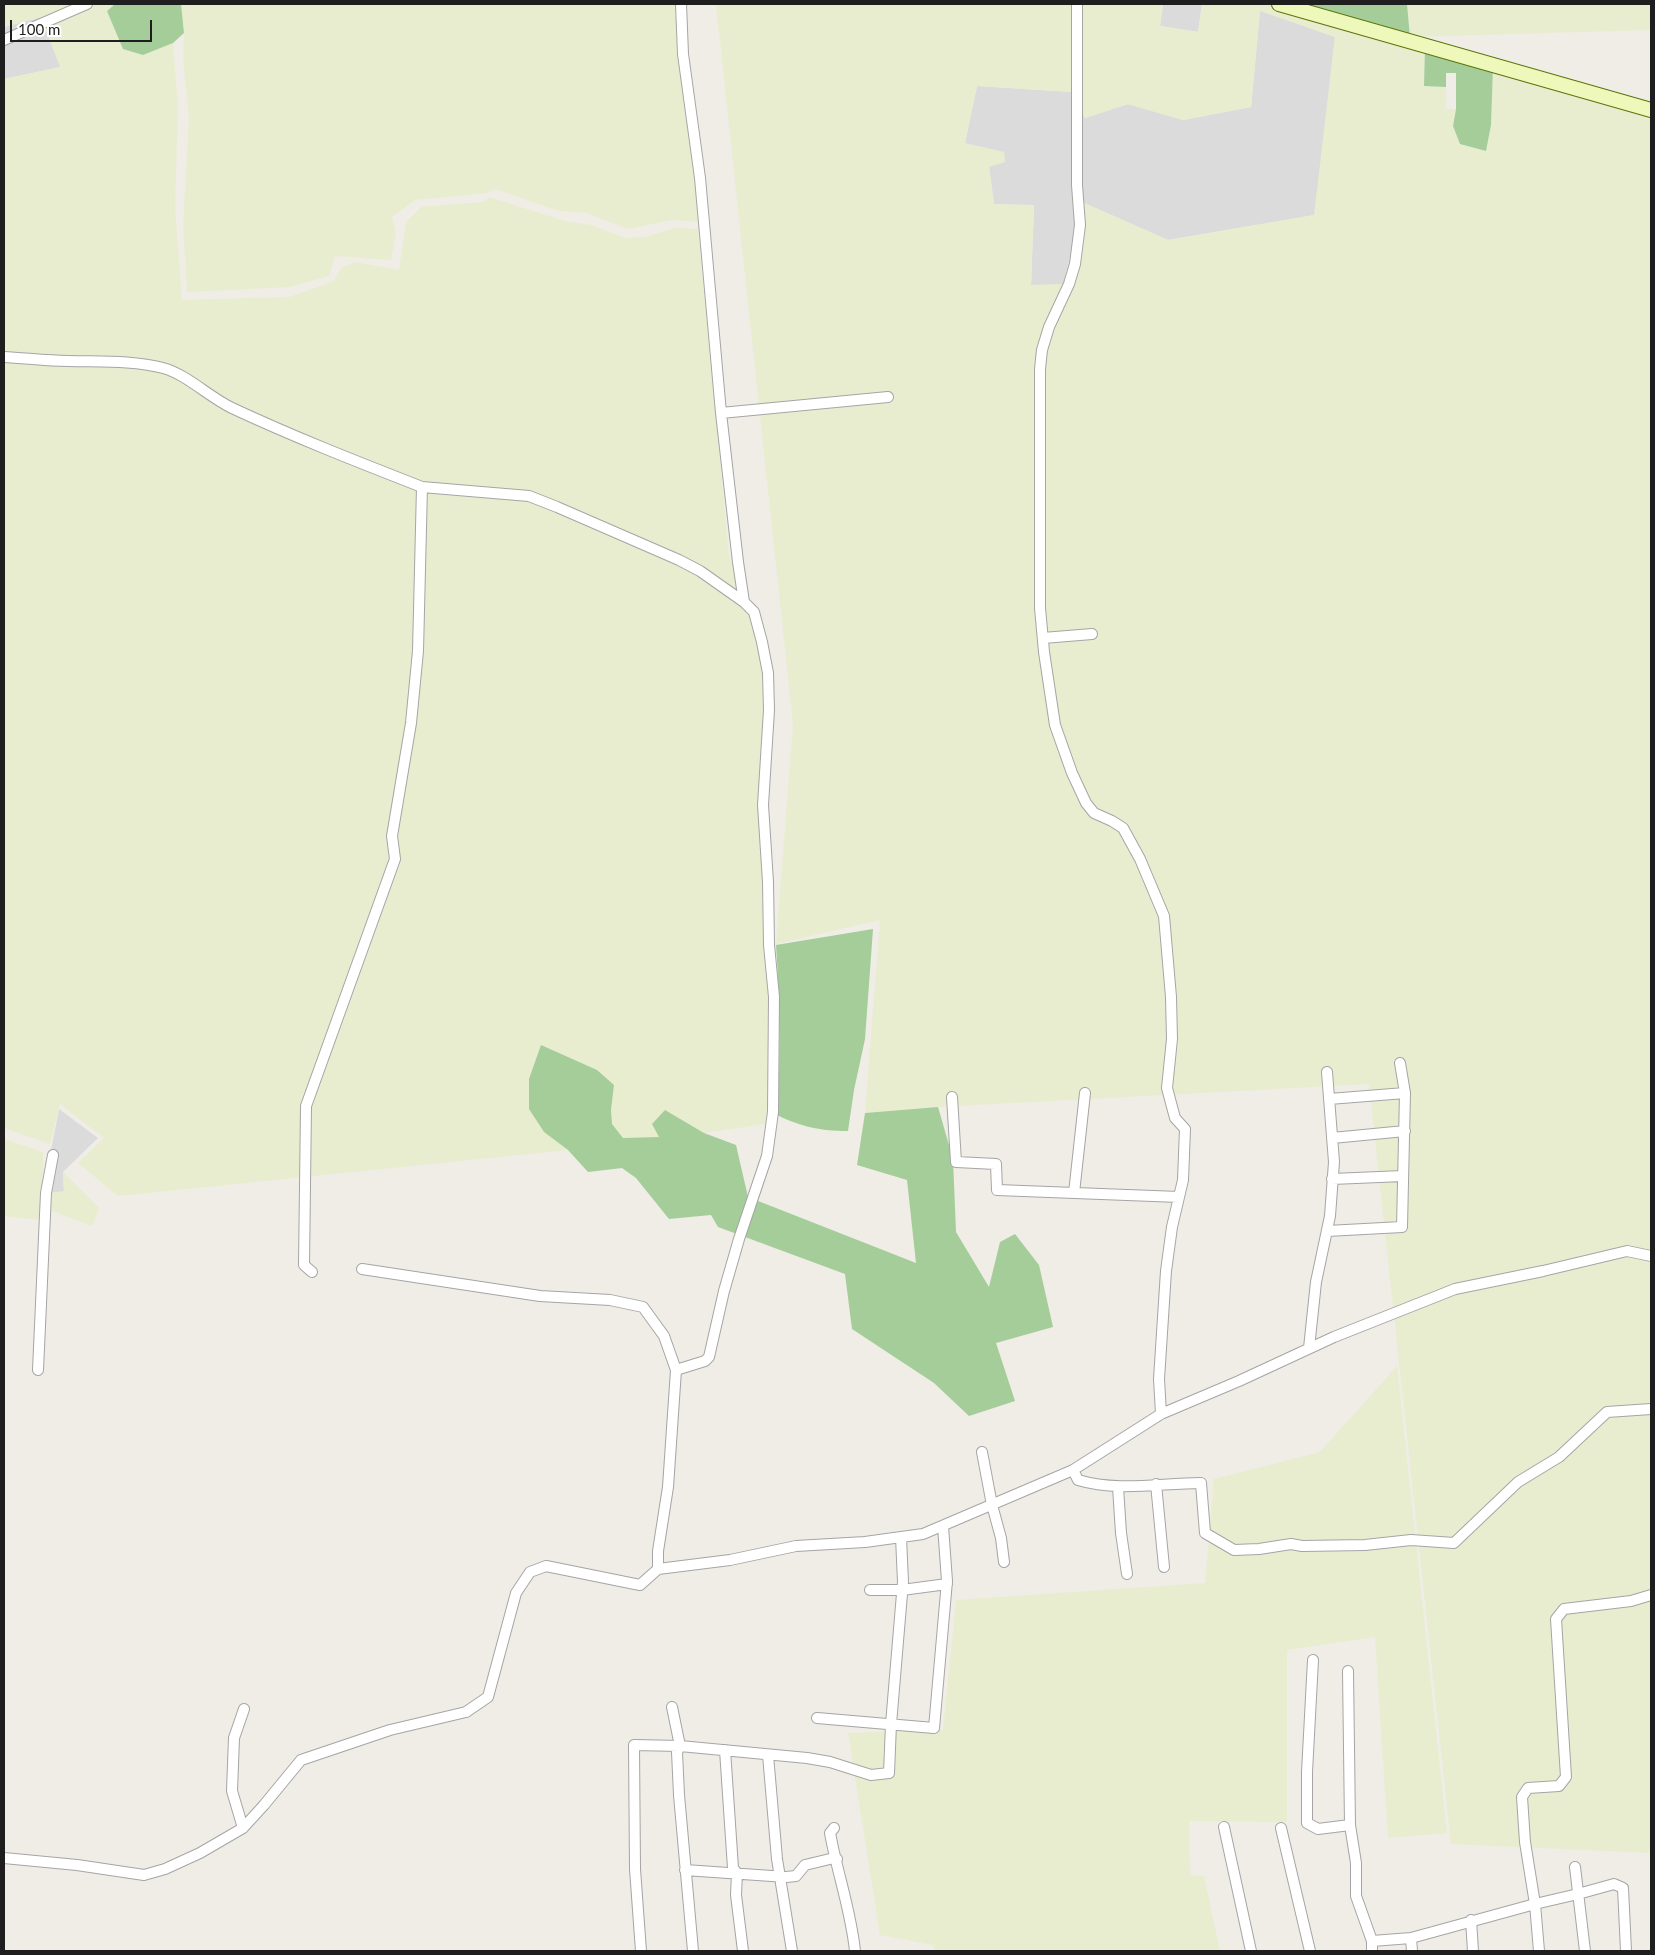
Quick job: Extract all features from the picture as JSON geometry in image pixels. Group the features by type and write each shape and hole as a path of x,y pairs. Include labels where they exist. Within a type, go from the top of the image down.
{"street":[{"path":"4,40 87,4"},
{"path":"681,4 683,54 700,178 721,413 744,602"},
{"path":"1077,4 1076,156 1080,226 1075,264 1069,284 1049,328 1042,350 1040,369 1040,608 1055,725 1072,773 1086,803 1094,812 1123,828 1140,859 1164,916 1172,1014 1172,1039 1167,1088 1175,1118 1186,1129 1183,1180 1172,1227 1166,1271 1159,1379 1161,1414"},
{"path":"1279,4 1651,110"},
{"path":"4,357 65,361 139,362 166,368 183,377 218,401 242,413 301,439 422,487 529,496 679,560 700,571 744,602 754,612 768,673 769,710 763,805 774,997 773,1112 767,1156 724,1290 709,1356 705,1362 676,1370"},
{"path":"721,413 888,397"},
{"path":"312,1272 304,1265 306,1106 395,859 392,836 411,723 418,651 422,487"},
{"path":"1043,638 1092,634"},
{"path":"1327,1231 1402,1228 1406,1093 1400,1063"},
{"path":"1309,1348 1316,1282 1330,1216 1334,1162 1327,1072"},
{"path":"1074,1193 1085,1093"},
{"path":"1329,1099 1406,1093"},
{"path":"952,1097 956,1162 996,1164 997,1190 1179,1197"},
{"path":"1332,1138 1405,1131"},
{"path":"38,1370 46,1193 53,1155"},
{"path":"1332,1179 1403,1176"},
{"path":"4,1858 68,1864 144,1875 200,1853 242,1828 264,1805 301,1760 390,1730 466,1712 488,1697 516,1593 530,1572 546,1566 640,1585 658,1569 730,1560 796,1546 864,1542 922,1534 1073,1470 1161,1414 1309,1348 1455,1289 1627,1251 1651,1256"},
{"path":"362,1269 540,1296 610,1300 643,1307 664,1336 676,1370 668,1487 658,1551 658,1569"},
{"path":"1073,1470 1078,1480 1096,1486 1118,1487 1201,1483 1204,1533 1234,1550 1258,1549 1291,1544 1302,1546 1365,1545 1411,1540 1454,1543 1518,1482 1559,1458 1607,1412 1651,1409"},
{"path":"982,1452 992,1505 1001,1538 1004,1562"},
{"path":"1156,1484 1164,1567"},
{"path":"1118,1487 1121,1533 1127,1574"},
{"path":"816,1718 934,1728 946,1584 943,1526"},
{"path":"641,1951 635,1869 634,1745 680,1746 807,1758 830,1762 871,1775 889,1773 902,1590 901,1537"},
{"path":"870,1590 902,1590 946,1584"},
{"path":"1539,1951 1535,1904 1525,1842 1522,1797 1528,1788 1559,1786 1566,1778 1556,1619 1564,1609 1631,1601 1651,1595"},
{"path":"1313,1660 1307,1772 1307,1824 1318,1829 1350,1825"},
{"path":"1348,1671 1350,1825 1356,1864 1356,1896 1372,1946 1411,1938 1471,1920 1614,1884 1623,1888 1626,1951"},
{"path":"672,1707 680,1746 677,1752 693,1951"},
{"path":"242,1828 232,1791 234,1738 244,1709"},
{"path":"725,1750 732,1868 737,1873 736,1894 743,1951"},
{"path":"768,1755 777,1860 792,1951"},
{"path":"834,1828 830,1833 849,1914 855,1951"},
{"path":"1224,1828 1251,1951"},
{"path":"1281,1828 1310,1951"},
{"path":"685,1870 780,1877 796,1876 805,1865 834,1858 837,1859"},
{"path":"1575,1867 1585,1951"},
{"path":"1471,1920 1473,1951"},
{"path":"1411,1938 1412,1951"}],"shaded area":[{"path":"1163,4 1202,4 1198,32 1160,26"},
{"path":"1260,10 1335,37 1315,215 1168,240 1084,203 1063,285 1031,285 1034,206 994,204 989,167 965,143 977,86 1072,92 1085,118 1128,104 1183,120 1251,107"},
{"path":"41,17 61,67 4,79 4,27"},
{"path":"59,1109 98,1138 63,1172 64,1192 49,1193 45,1182"}],"green space":[{"path":"4,4 115,4 107,11 143,55 173,43 178,106 175,207 182,300 289,297 334,281 341,268 355,262 399,270 406,222 421,207 484,202 489,197 564,221 591,225 625,238 646,237 675,228 698,229 729,556 746,599 765,672 766,711 760,810 772,998 772,1072 765,1124 704,1133 665,1110 660,1137 623,1138 612,1124 611,1110 614,1085 541,1045 544,1132 568,1150 118,1196 78,1163 104,1138 60,1104 50,1144 4,1128 4,79 60,67 41,17 4,27"},
{"path":"115,4 181,4 184,33 173,43 143,55 123,49 107,11"},
{"path":"181,4 677,4 678,59 696,175 698,222 672,220 628,229 587,213 559,211 495,189 486,193 415,200 392,217 396,233 391,260 335,256 329,276 289,287 187,292 183,226 189,118 183,59 184,33"},
{"path":"716,4 1163,4 1160,26 1198,32 1202,4 1280,4 1425,47 1424,85 1446,87 1446,109 1456,109 1453,126 1460,144 1486,151 1491,125 1493,66 1651,118 1651,1853 1451,1844 1369,1084 938,1107 865,1113 880,920 776,944 793,724","holes":["1260,11 1335,37 1314,215 1168,240 1084,203 1063,284 1031,285 1034,205 994,204 989,167 1005,162 1004,152 965,143 977,86 1072,92 1085,118 1128,104 1183,120 1251,107"]},
{"path":"1305,4 1407,4 1410,37"},
{"path":"1407,4 1651,4 1651,30 1410,37"},
{"path":"1425,47 1493,66 1491,125 1486,151 1460,144 1453,126 1456,109 1456,73 1446,73 1446,87 1424,86"},
{"path":"873,929 865,1039 854,1090 848,1131 811,1128 777,1115 780,1030 776,945"},
{"path":"541,1045 597,1070 614,1085 611,1110 612,1124 623,1138 659,1137 652,1124 665,1110 704,1133 736,1145 748,1197 916,1263 907,1180 857,1165 865,1113 938,1107 953,1159 956,1232 989,1287 1000,1242 1015,1234 1039,1265 1053,1327 996,1343 1015,1401 969,1416 934,1383 852,1329 845,1274 718,1227 711,1215 669,1219 636,1178 622,1168 588,1172 568,1150 544,1132 529,1109 529,1079"},
{"path":"4,1139 43,1152 42,1220 4,1216"},
{"path":"63,1172 99,1208 92,1226 47,1209 49,1193 64,1191"},
{"path":"1397,1366 1447,1833 1388,1838 1375,1637 1287,1650 1287,1822 1189,1821 1190,1875 1204,1876 1220,1951 935,1951 933,1945 880,1935 848,1733 943,1730 956,1600 1205,1583 1214,1479 1320,1452"}]}
